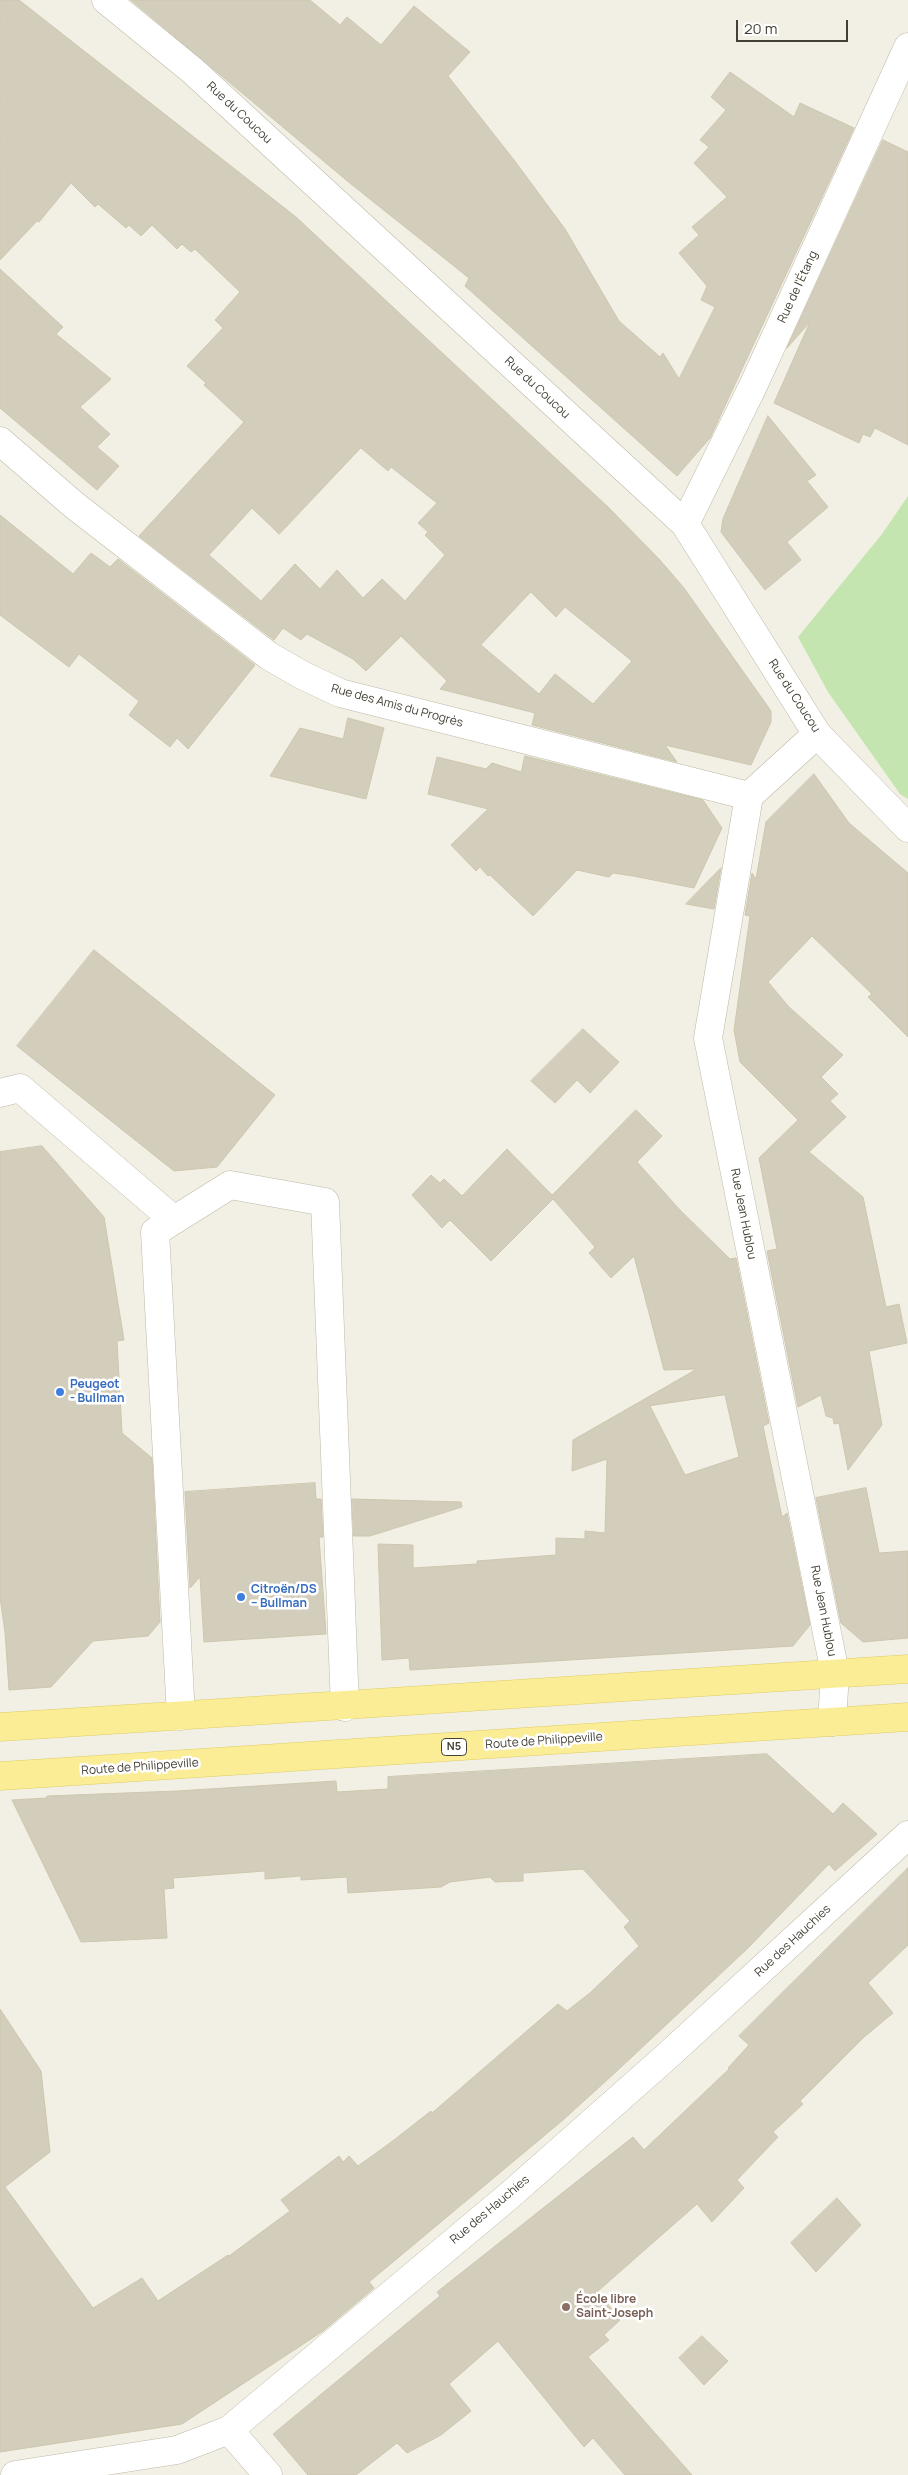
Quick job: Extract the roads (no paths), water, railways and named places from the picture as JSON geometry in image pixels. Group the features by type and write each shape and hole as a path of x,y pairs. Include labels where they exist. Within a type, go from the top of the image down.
{"main road":[{"path":"0,1727 908,1669"},
{"name":"Route de Philippeville","path":"0,1776 908,1717"}],"street":[{"name":"Rue du Coucou","path":"106,0 193,71 685,524 817,734 908,828"},
{"name":"Rue de l'Étang","path":"685,524 753,386 908,47"},
{"name":"Rue des Amis du Progrès","path":"0,441 74,505 269,656 302,675 340,693 749,796"},
{"path":"749,796 817,734"},
{"name":"Rue Jean Hublou","path":"749,796 708,1038 835,1673 832,1722"},
{"path":"0,1093 20,1088 174,1220"},
{"path":"181,1716 155,1232 230,1185 325,1202 345,1706"},
{"name":"Rue des Hauchies","path":"14,2475 177,2450 228,2430 569,2143 665,2058 908,1835"},
{"path":"228,2430 268,2475"}],"place":[{"name":"Peugeot - Bullman","path":"60,1392"},
{"name":"Citroën/DS – Bullman","path":"241,1597"},
{"name":"École libre Saint-Joseph","path":"566,2307"}]}
